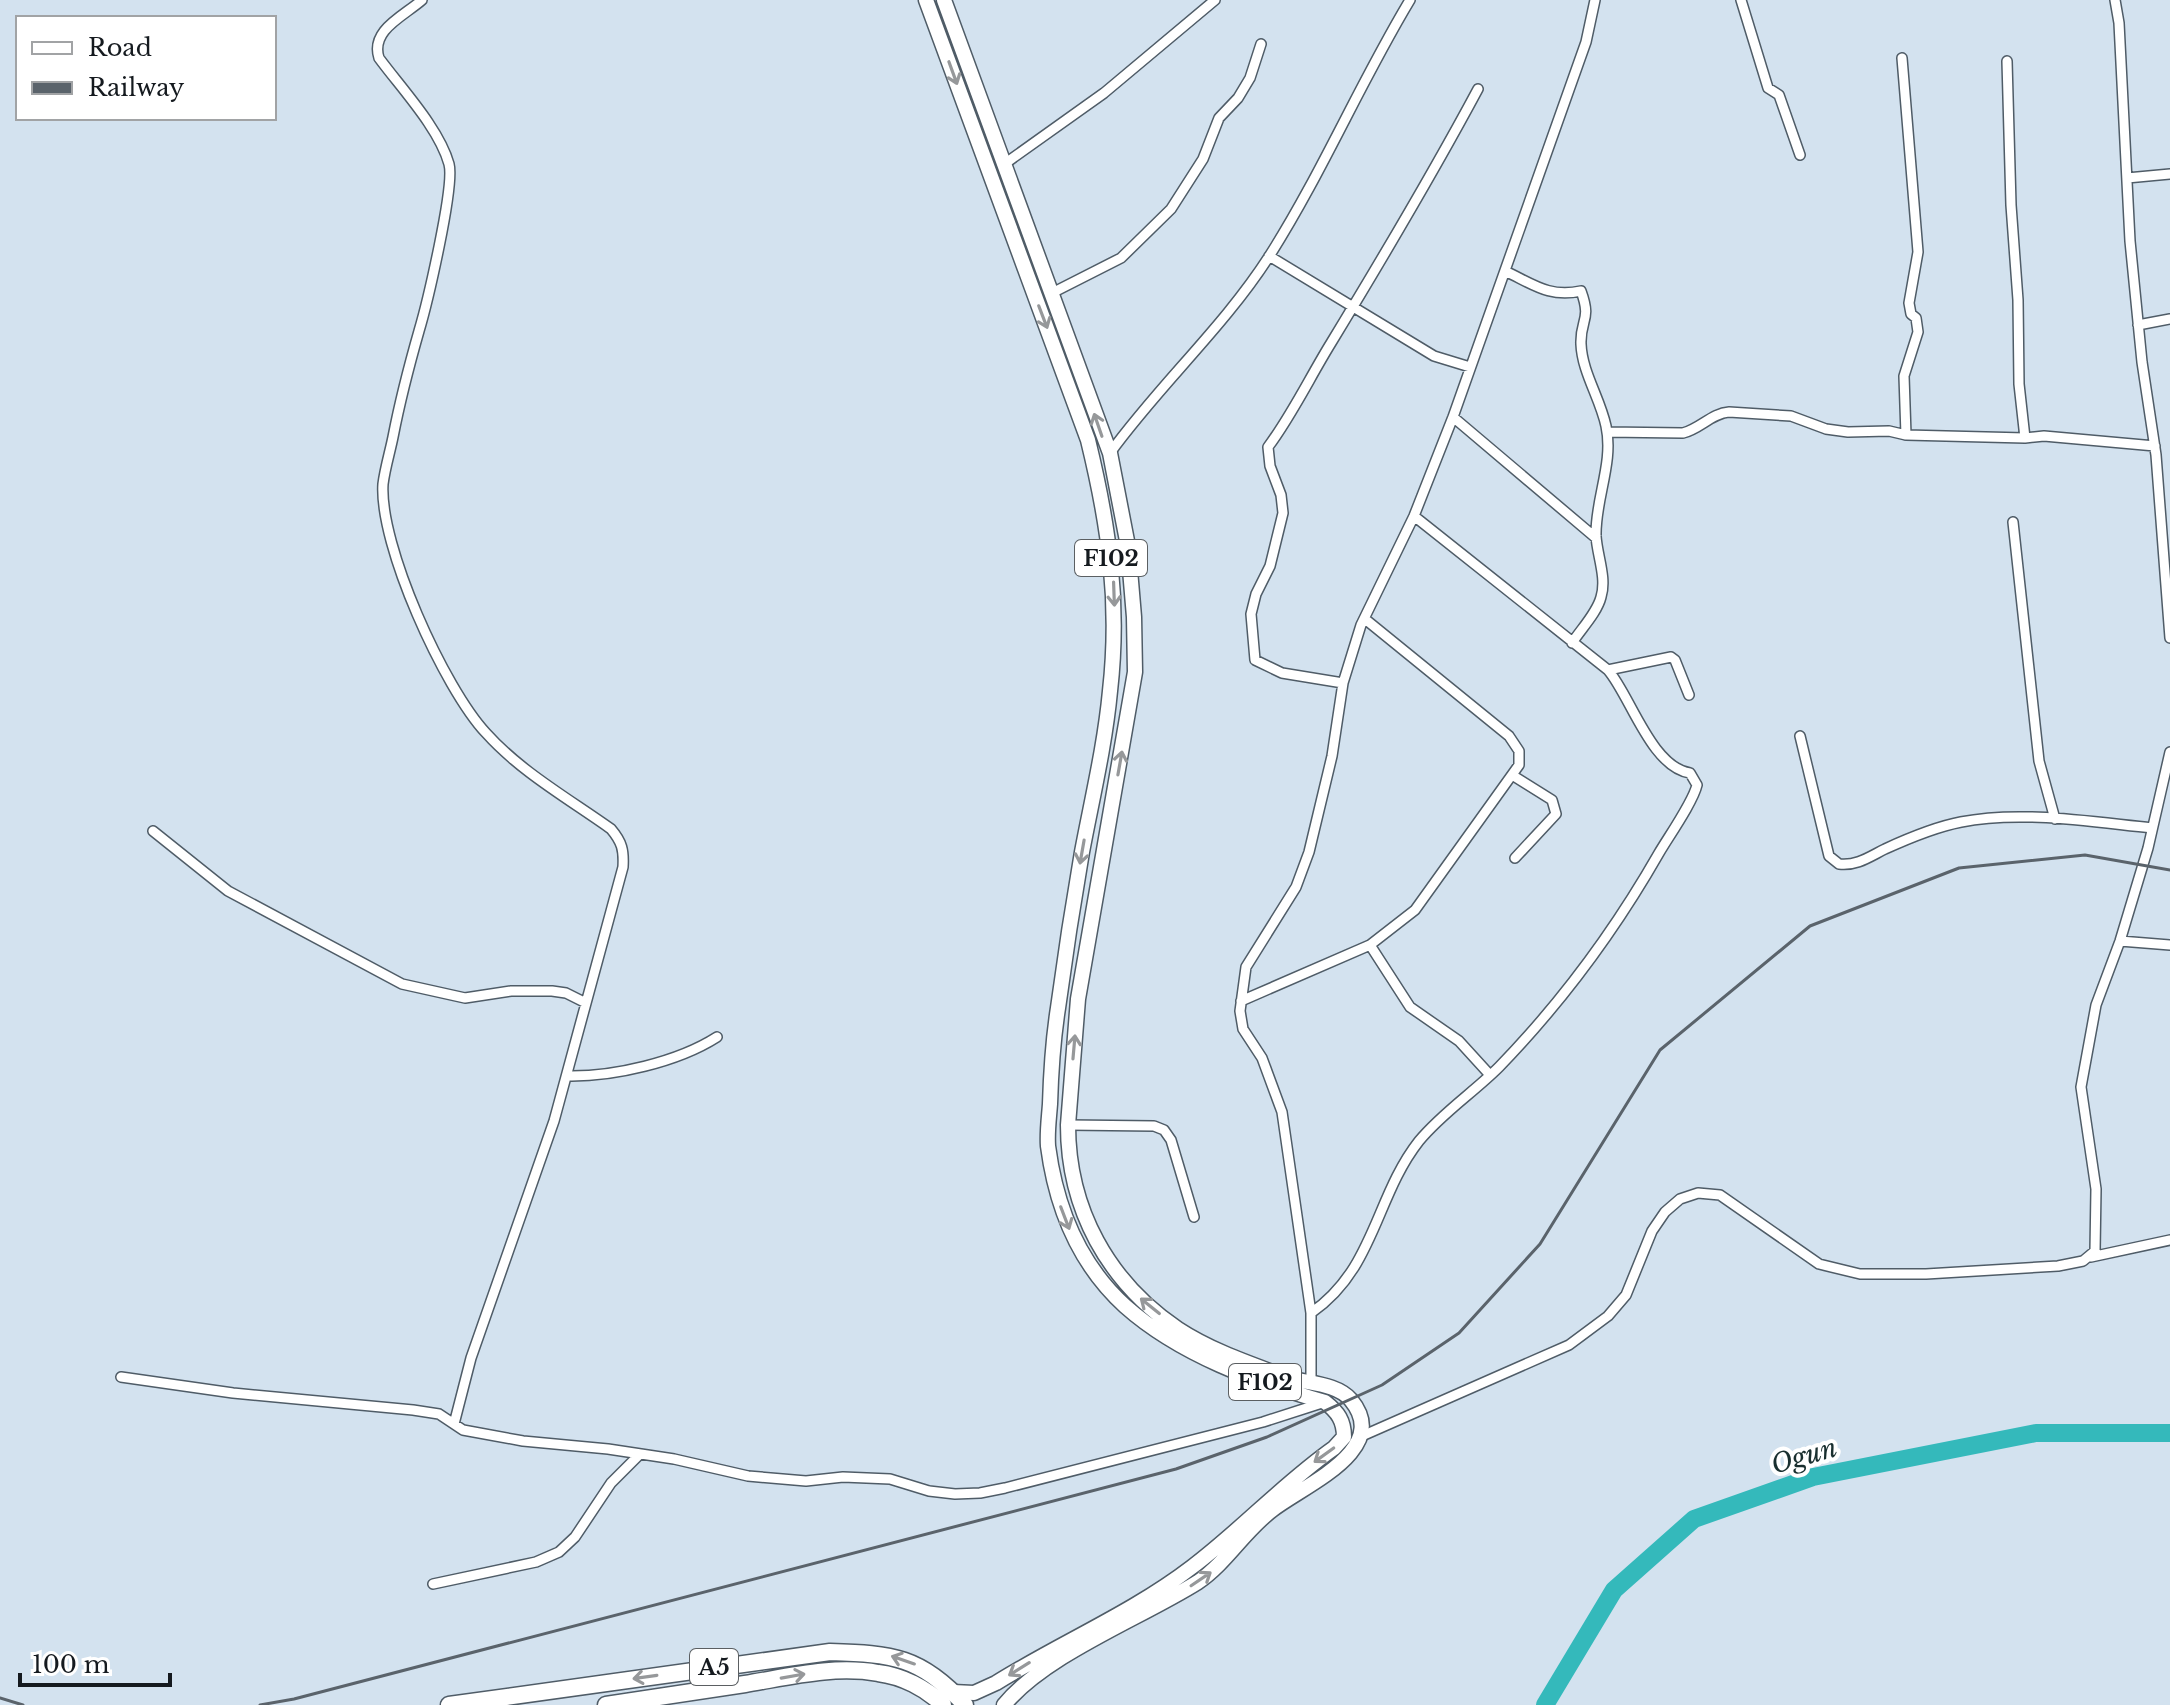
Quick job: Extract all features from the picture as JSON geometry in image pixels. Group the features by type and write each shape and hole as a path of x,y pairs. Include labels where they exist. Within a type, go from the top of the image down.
{"highway":[{"name":"A5","path":"449,1705 819,1652 893,1656 913,1663 948,1698"},
{"path":"742,1663 747,1684"},
{"name":"A5","path":"606,1705 661,1700 813,1672 879,1673 911,1683 933,1696 965,1705"}],"main road":[{"name":"F102","path":"926,0 1088,440 1102,497 1110,549 1115,594 1110,692 1054,1034 1048,1142 1060,1204 1070,1231 1101,1279 1126,1307 1165,1336 1231,1369 1325,1402 1338,1413 1344,1426 1344,1437 1340,1443 1262,1505 1194,1566 1160,1590 996,1683 974,1693 948,1698"},
{"name":"F102","path":"944,0 1110,453 1128,546 1135,672 1078,999 1068,1125 1078,1200 1113,1270 1129,1288 1179,1330 1237,1359 1292,1380 1332,1388 1351,1399 1363,1419 1362,1436"},
{"path":"1048,1142 1068,1143"},
{"path":"1004,1705 1013,1694 1061,1660 1198,1581 1222,1563 1270,1512 1352,1453 1362,1436"}],"street":[{"path":"422,0 382,31 376,48 379,58 430,128 445,154 451,178 426,308 404,382 383,483 392,545 447,675 467,710 498,746 611,829 624,850 623,867 567,1076 540,1163 471,1358 454,1424"},
{"path":"1003,165 1104,93 1215,0"},
{"path":"1110,453 1232,310 1269,256 1317,176 1410,0"},
{"path":"1311,1384 1311,1313 1282,1112 1262,1058 1243,1029 1241,1001 1246,967 1296,887 1309,852 1332,756 1343,683 1361,625 1414,516 1453,417 1586,42 1595,0"},
{"path":"1741,0 1768,88 1779,95 1800,155"},
{"path":"2115,0 2138,325 2155,446 2170,638"},
{"path":"1052,293 1121,258 1171,209 1203,159 1219,118 1238,98 1250,78 1261,44"},
{"path":"1902,58 1918,252 1909,303 1918,332 1904,376 1906,435"},
{"path":"2007,61 2019,384 2025,438"},
{"path":"1343,683 1282,673 1255,660 1251,614 1256,594 1270,566 1283,513 1268,447 1284,426 1434,171 1478,89"},
{"path":"2127,178 2170,174"},
{"path":"1269,256 1434,356 1470,367"},
{"path":"1505,271 1563,295 1581,291 1588,310 1580,342 1584,365 1598,398 1607,432 1607,461 1596,538 1602,595 1572,643"},
{"path":"2138,325 2170,319"},
{"path":"1607,432 1683,433 1694,431 1721,412 1729,412 1791,416 1826,429 1848,432 2044,436 2155,446"},
{"path":"1453,417 1596,538"},
{"path":"1311,1313 1343,1287 1421,1139 1490,1075 1541,1020 1628,906 1696,790 1695,778 1690,773 1680,772 1636,720 1608,670 1414,516"},
{"path":"2013,522 2039,761 2055,819"},
{"path":"1241,1001 1370,945 1415,910 1519,765 1519,751 1509,736 1365,619"},
{"path":"1608,670 1671,657 1689,695"},
{"path":"1800,736 1829,856 1839,864 1858,863 1921,834 1961,822 1994,818 2055,819 2152,828"},
{"path":"2091,1257 2095,1251 2096,1189 2081,1087 2096,1005 2120,941 2170,752"},
{"path":"1512,775 1552,800 1556,806 1556,814 1515,858"},
{"path":"153,831 228,891 402,984 465,998 511,991 552,991 566,993 586,1003"},
{"path":"2120,941 2170,945"},
{"path":"1370,945 1410,1007 1459,1041 1490,1075"},
{"path":"567,1076 590,1076 646,1065 717,1037"},
{"path":"1068,1125 1154,1126 1164,1130 1171,1140 1194,1217"},
{"path":"1362,1436 1569,1345 1608,1316 1626,1295 1652,1231 1665,1212 1680,1199 1698,1193 1720,1195 1819,1264 1860,1274 1926,1274 2058,1266 2170,1240"},
{"path":"121,1377 233,1393 439,1414 463,1430 523,1441 702,1464 748,1476 806,1481 843,1477 890,1479 929,1491 955,1494 980,1493 1263,1422 1325,1402"},
{"path":"433,1584 536,1562 559,1552 575,1537 611,1483 640,1454"}],"waterway":[{"name":"Ogun","path":"1545,1705 1614,1590 1694,1519 1813,1477 2036,1433 2170,1433"}],"railway":[{"path":"260,1705 294,1699 1176,1469 1267,1437 1382,1385 1459,1333 1540,1244 1660,1050 1810,926 1959,868 2085,855 2170,870"},
{"path":"0,1698 23,1705"}]}
